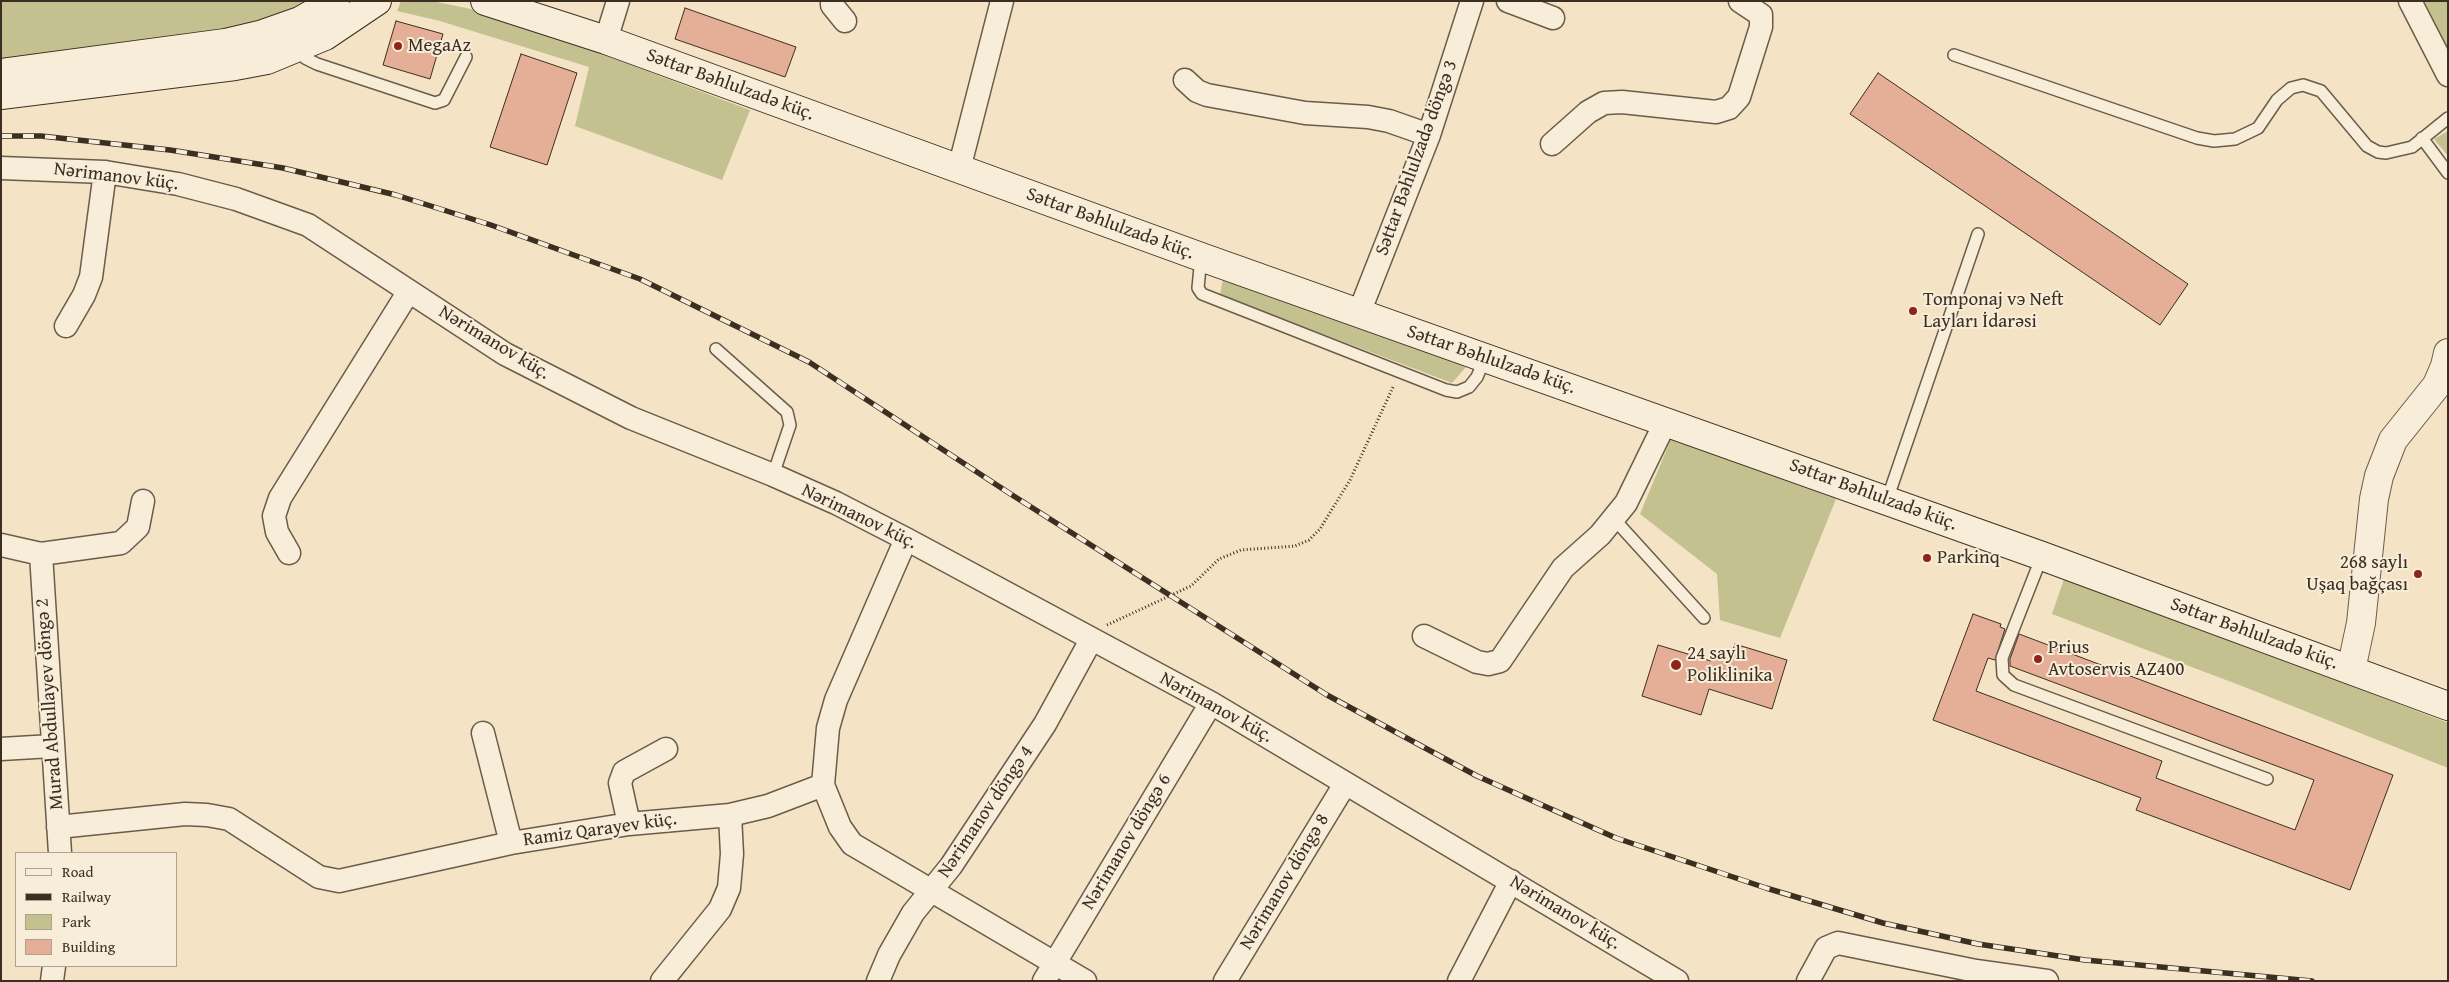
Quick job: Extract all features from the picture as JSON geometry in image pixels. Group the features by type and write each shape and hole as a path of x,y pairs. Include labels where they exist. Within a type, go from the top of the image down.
{"main road":[{"path":"1,73 225,43 263,34 300,21 335,1"},
{"path":"1,95 235,66 266,60 325,36 377,1"},
{"name":"Səttar Bəhlulzadə küç.","path":"485,1 535,13 959,170 1359,314 1887,500 2448,706"},
{"path":"2351,670 2361,624 2374,499 2379,476 2393,440 2437,385 2447,362"}],"street":[{"path":"606,40 618,1"},
{"path":"832,1 832,5 845,21"},
{"path":"959,170 1002,1"},
{"name":"Səttar Bəhlulzadə döngə 3","path":"1359,314 1429,135 1472,1"},
{"path":"1508,1 1553,18"},
{"path":"1552,144 1588,112 1604,103 1622,102 1716,112 1729,108 1739,97 1761,27 1761,15 1740,1"},
{"path":"2410,1 2448,75"},
{"path":"1185,80 1198,92 1207,95 1305,113 1368,117 1389,121 1429,135"},
{"name":"Nərimanov küç.","path":"1,168 105,172 178,184 284,214 328,236 505,354 631,418 773,475 836,503 1211,703 1677,981"},
{"path":"66,326 84,295 91,277 105,172"},
{"path":"289,553 277,532 274,516 280,498 409,291"},
{"path":"1424,636 1477,662 1488,664 1500,660 1563,568 1614,519 1626,503 1666,421"},
{"path":"1,545 41,554 122,543 138,527 143,501"},
{"path":"906,539 836,700 828,728 823,785 840,827 852,844 932,889 1049,972 1085,981"},
{"name":"Murad Abdullayev döngə 2","path":"41,554 60,852"},
{"name":"Nərimanov döngə 4","path":"878,981 889,955 913,913 951,866 1045,724 1091,640"},
{"name":"Nərimanov döngə 6","path":"1049,972 1211,703"},
{"path":"483,733 510,843"},
{"path":"1,749 52,746"},
{"path":"629,824 620,783 624,772 666,749"},
{"name":"Nərimanov döngə 8","path":"1225,981 1346,784"},
{"name":"Ramiz Qarayev küç.","path":"58,827 185,814 207,814 229,819 319,877 339,881 510,843 629,824 730,814 768,806 823,785"},
{"path":"662,981 720,909 729,888 732,854 730,814"},
{"path":"1459,981 1511,881"},
{"path":"1808,981 1826,948 1838,943 1976,971 2046,981"},
{"path":"52,981 54,967"}],"lane":[{"path":"299,48 305,58 316,64 435,103 444,100 466,57"},
{"path":"1954,55 2197,138 2214,141 2235,140 2258,128 2277,100 2291,88 2304,85 2322,92 2367,146 2378,152 2386,153 2412,147 2448,118"},
{"path":"2422,138 2448,173"},
{"path":"1887,500 1978,234"},
{"path":"1201,257 1198,288 1202,294 1446,390 1457,392 1468,387 1477,377 1485,358"},
{"path":"716,349 787,412 790,425 773,475"},
{"path":"1614,519 1704,618"},
{"path":"2042,556 2002,658 2003,675 2014,685 2267,779"}],"path":[{"path":"1091,640 1106,625 1191,586 1219,559 1241,550 1295,546 1309,540 1320,529 1350,480 1399,372"}],"green space":[{"path":"1,1 315,1 306,9 219,33 1,60"},
{"path":"401,1 432,1 471,9 540,31 750,110 722,180 575,126 589,67 440,21 397,11"},
{"path":"2422,1 2448,1 2448,51"},
{"path":"2448,131 2448,156 2434,139"},
{"path":"1224,274 1466,367 1452,383 1220,295"},
{"path":"1671,439 1836,499 1780,638 1720,620 1717,574 1640,514"},
{"path":"2065,576 2448,723 2448,768 2247,688 2052,614"}],"building":[{"path":"685,8 796,47 785,77 675,39"},
{"path":"396,21 443,34 430,79 383,65"},
{"path":"521,54 577,73 547,165 490,147"},
{"path":"1878,73 2188,284 2160,325 1850,114"},
{"path":"1973,614 2001,624 2000,627 2005,629 1995,660 1988,658 1976,691 2162,761 2156,778 2295,830 2314,780 2010,666 2010,659 2019,634 2393,775 2350,890 2136,810 2141,798 1933,720"},
{"path":"1735,644 1787,660 1772,709 1709,689 1701,715 1642,696 1658,645 1711,661 1713,653 1730,659"}],"railway":[{"path":"1,136 41,136 170,150 283,168 396,195 491,225 640,279 809,362 1009,493 1327,695 1477,776 1616,838 1766,888 1883,923 1978,944 2085,960 2312,981"}],"place":[{"name":"MegaAz","path":"398,46"},
{"name":"Tomponaj vэ Neft Layları İdarəsi","path":"1913,311"},
{"name":"Parkinq","path":"1927,558"},
{"name":"268 saylı Uşaq bağçası","path":"2418,574"},
{"name":"Prius Avtoservis AZ400","path":"2038,659"},
{"name":"24 saylı Poliklinika","path":"1676,665"}]}
